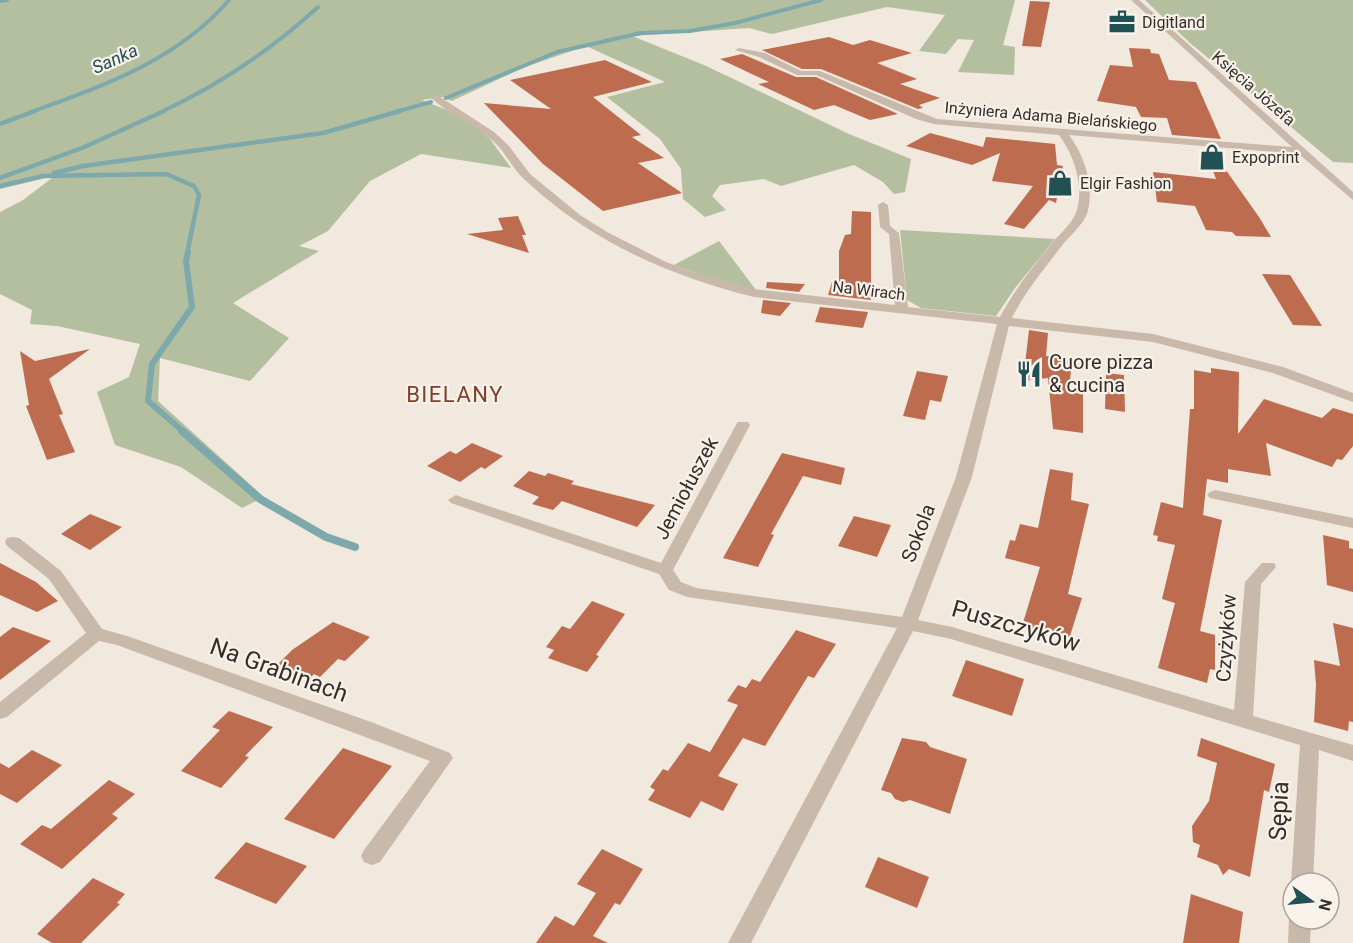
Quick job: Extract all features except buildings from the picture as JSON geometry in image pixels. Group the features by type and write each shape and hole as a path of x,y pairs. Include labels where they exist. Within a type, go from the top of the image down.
{"street":[{"name":"Księcia Józefa","path":"1135,0 1353,197"},
{"name":"Inżyniera Adama Bielańskiego","path":"739,50 762,56 800,73 817,73 928,119 961,125 1302,151"},
{"name":"Na Wirach","path":"434,97 467,116 500,141 525,175 596,232 728,288 1004,322 1107,331 1176,343 1289,374 1353,398"},
{"name":"Sokola","path":"739,943 908,624 964,477 1004,322 1019,292 1081,215 1082,167 1075,148 1063,133"},
{"path":"883,205 885,227 894,233 902,310"},
{"name":"Jemiołuszek","path":"665,570 743,425"},
{"path":"1215,495 1353,523"},
{"path":"456,500 665,570"},
{"path":"0,712 96,634 55,575 13,542"},
{"name":"Czyżyków","path":"1243,719 1253,582 1268,567"},
{"name":"Puszczyków","path":"665,570 675,586 693,593 908,624 952,633 1353,753"},
{"name":"Na Grabinach","path":"96,634 121,640 364,727 443,758 372,856"},
{"name":"Sępia","path":"1303,871 1311,742"}],"green space":[{"path":"0,0 1015,0 1003,45 1015,47 1014,75 958,72 974,40 958,39 946,54 919,51 945,15 887,7 772,34 749,28 632,36 704,65 849,134 911,159 905,192 894,194 883,182 854,165 781,186 764,179 720,185 712,196 726,210 705,217 683,199 681,169 660,139 607,97 665,82 586,46 522,68 452,101 442,97 422,100 464,117 490,139 511,168 421,154 370,181 328,231 299,246 319,251 233,303 289,338 250,381 160,358 158,401 264,497 242,508 181,467 115,445 97,392 129,377 140,344 57,326 30,324 32,310 0,294 0,212 23,200 52,178 0,189"},
{"path":"1145,0 1353,0 1353,163 1333,162 1190,43"},
{"path":"900,230 1055,239 1015,288 996,316 921,308 907,300"},
{"path":"719,241 756,290 710,278 674,265"}],"waterway":[{"path":"0,1 7,0"},
{"name":"Sanka","path":"31,112 112,81 163,55 209,21 229,0"},
{"path":"446,98 557,52 641,33 690,31 735,23 821,0"},
{"path":"161,112 244,66 318,7"},
{"path":"395,112 431,102"},
{"name":"Sanka","path":"0,124 35,111"},
{"path":"0,178 82,148 164,111"},
{"path":"54,173 83,166 323,133 400,111"},
{"path":"42,176 166,174 194,186 199,195 187,254"},
{"path":"0,186 43,176"},
{"path":"184,432 148,401 152,364 192,307 186,261 188,252"},
{"path":"182,431 260,499 326,537 355,547"}],"place":[{"name":"Digitland","path":"1122,22"},
{"name":"Expoprint","path":"1212,157"},
{"name":"Elgir Fashion","path":"1060,183"},
{"name":"Cuore pizza & cucina","path":"1029,374"}],"district":[{"name":"BIELANY","path":"455,394"}]}
